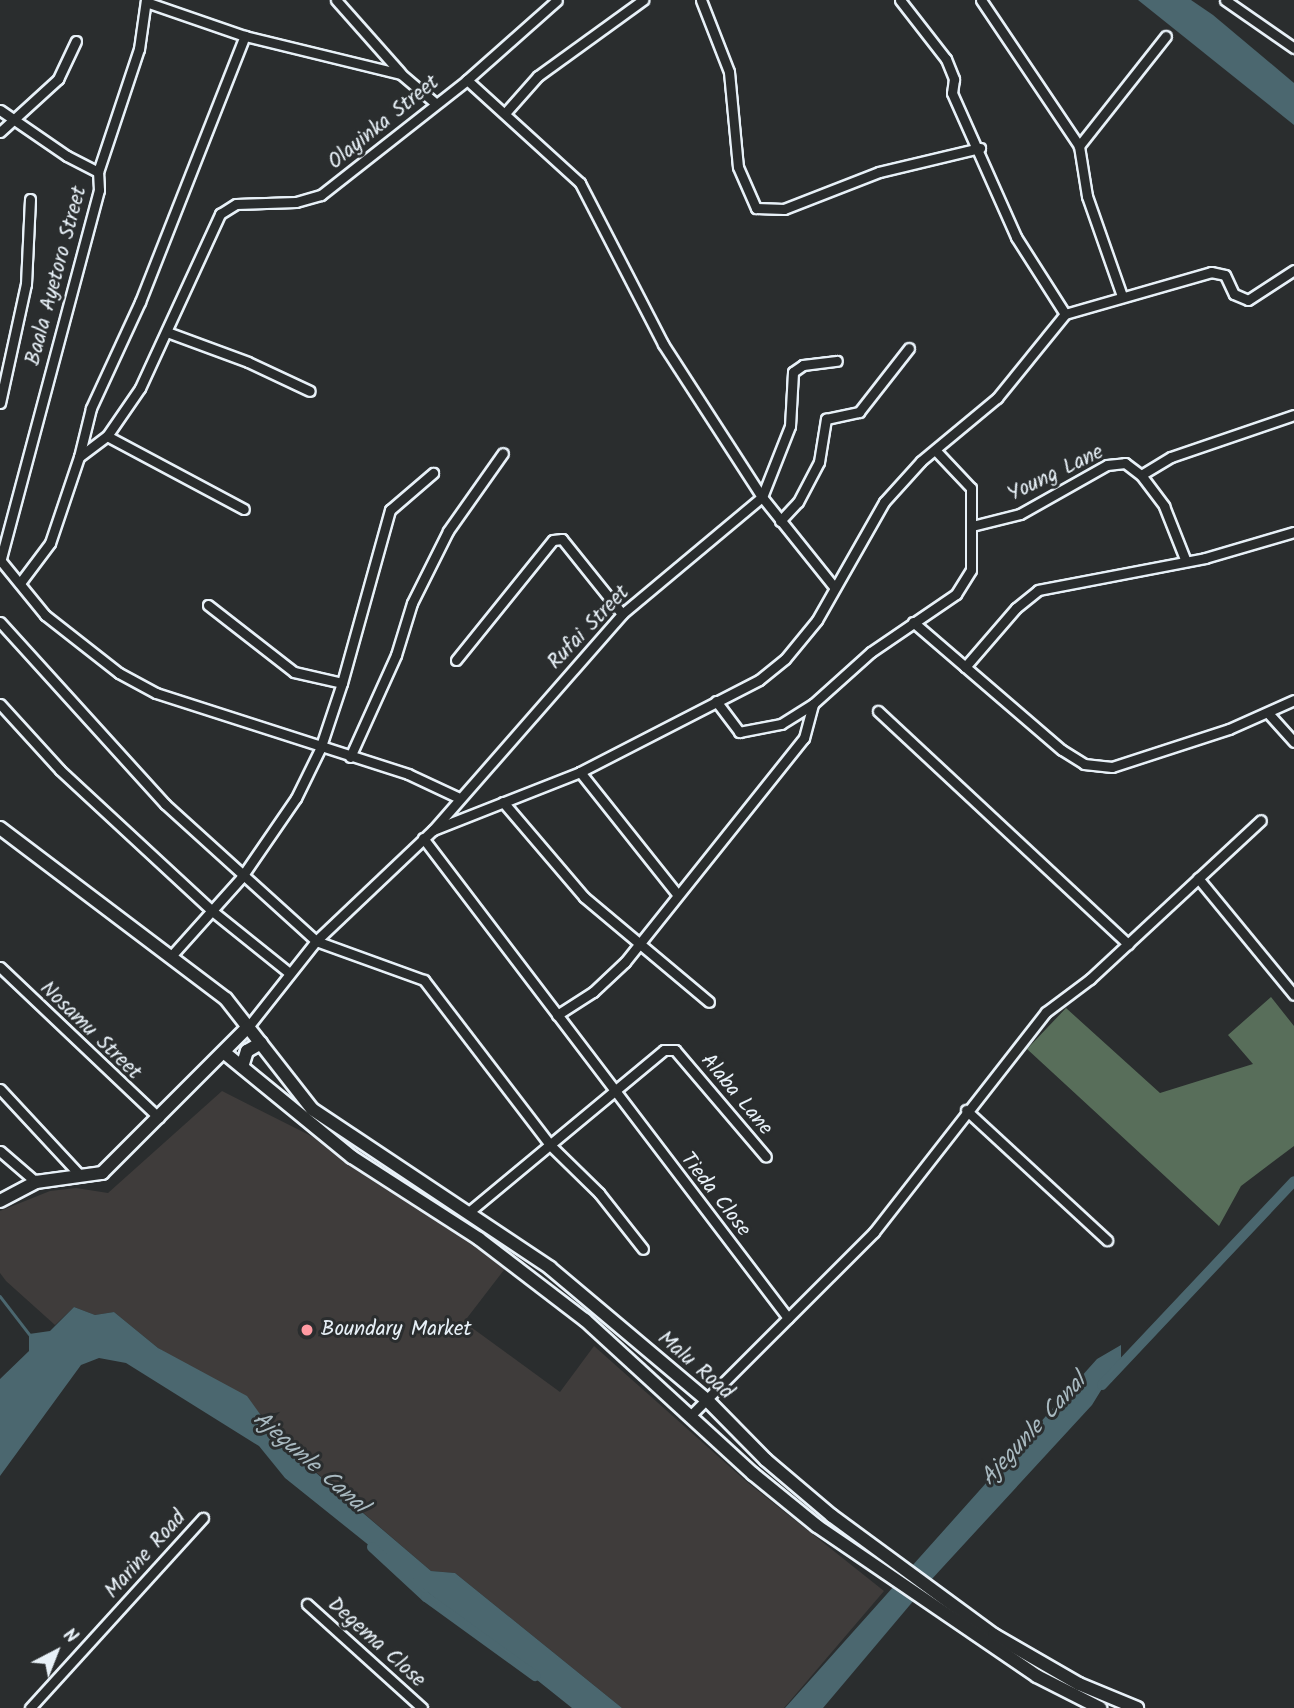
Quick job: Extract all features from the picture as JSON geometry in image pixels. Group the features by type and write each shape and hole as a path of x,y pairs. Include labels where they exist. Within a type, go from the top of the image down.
{"main road":[{"name":"Malu Road","path":"0,828 172,955 226,999 312,1110 491,1225 586,1296 707,1400 766,1460 898,1565 931,1598 1037,1676 1100,1708"},
{"path":"0,1201 36,1182 78,1173 102,1173 226,1054 246,1023"},
{"path":"242,1067 247,1051 261,1043"},
{"name":"Malu Road","path":"226,1054 352,1157 479,1238 585,1320 753,1474 888,1578 931,1598 1035,1659 1137,1708"},
{"path":"479,1238 491,1225"}],"street":[{"path":"336,0 401,74 434,102"},
{"path":"540,0 545,10"},
{"name":"Olayinka Street","path":"167,332 212,225 220,214 236,204 296,202 321,195 434,102 467,80 557,0"},
{"path":"506,112 538,76 643,0"},
{"path":"701,0 729,72 738,167 756,208 784,209 879,172 980,148"},
{"path":"900,0 946,59 954,79 952,93 980,148 1016,237 1065,314"},
{"path":"981,0 1079,146 1087,196 1122,296"},
{"path":"1226,0 1294,48"},
{"path":"146,1 245,36 401,74"},
{"name":"Baala Ayetoro Street","path":"0,562 99,190 98,172 139,49 146,1"},
{"path":"20,583 50,543 79,457 91,408 140,302 245,36"},
{"path":"1079,146 1166,36"},
{"path":"0,132 58,79 76,41"},
{"path":"467,80 506,112 580,183 663,344 762,497 834,587"},
{"path":"0,110 11,120 98,172"},
{"path":"0,403 26,284 30,199"},
{"path":"246,1023 316,941 433,830 580,772 759,680 785,659 817,620 884,502 907,474 997,398 1065,314 1219,271 1234,294 1248,300 1294,270"},
{"path":"79,457 107,436 140,388 167,332 248,362 310,391"},
{"path":"780,521 798,502 819,462 826,419 859,412 909,348"},
{"path":"762,497 790,426 793,372 803,365 837,361"},
{"path":"1185,559 1164,506 1142,475 1171,457 1294,415"},
{"path":"107,436 244,509"},
{"path":"716,701 733,730 745,733 782,724 813,704 913,622 957,594 967,580 972,526 971,488 936,451"},
{"path":"349,757 396,656 412,603 442,543 503,453"},
{"name":"Young Lane","path":"972,526 1048,502 1116,462 1142,475"},
{"path":"172,955 241,878 296,797 320,749 342,683 390,510 433,473"},
{"name":"Rufai Street","path":"433,830 457,797 622,614 762,497"},
{"path":"965,667 1016,608 1038,590 1185,559 1205,558 1294,532"},
{"path":"456,660 553,540 562,540 622,614"},
{"path":"0,562 44,615 78,643 156,693 320,749 408,774 457,797"},
{"path":"208,606 294,672 342,683"},
{"path":"0,622 165,804 241,878 316,941 424,980 550,1145 599,1193 643,1249"},
{"path":"913,622 1084,764 1112,767 1268,713 1294,700"},
{"path":"0,704 60,770 211,910 288,972"},
{"path":"556,1015 611,978 637,942 804,738 813,704"},
{"path":"878,711 1128,944"},
{"path":"1268,713 1294,742"},
{"path":"580,772 677,894"},
{"path":"502,802 584,897 709,1002"},
{"path":"690,1416 874,1232 1046,1012 1128,944 1261,820"},
{"name":"Tieda Close","path":"423,838 614,1094 788,1318"},
{"path":"1198,878 1294,995"},
{"name":"Nosamu Street","path":"0,967 159,1118"},
{"name":"Alaba Lane","path":"614,1094 656,1054 675,1050 766,1157"},
{"path":"0,1089 78,1173"},
{"path":"470,1211 614,1094"},
{"path":"966,1111 1107,1240"},
{"path":"0,1151 36,1182"},
{"name":"Marine Road","path":"30,1708 203,1518"},
{"name":"Degema Close","path":"307,1604 416,1706"}],"shaded area":[{"path":"222,1091 341,1151 507,1266 464,1322 560,1392 594,1346 747,1482 884,1591 784,1708 622,1708 455,1573 431,1571 281,1442 267,1418 158,1348 114,1312 95,1315 74,1307 55,1325 6,1281 0,1273 0,1211 50,1191 76,1188 108,1193"}],"green space":[{"path":"1271,997 1294,1026 1294,1146 1241,1186 1219,1226 1027,1049 1066,1008 1160,1093 1253,1064 1228,1035"}],"water":[{"path":"1138,0 1191,0 1213,15 1294,83 1294,125"},
{"path":"74,1307 95,1315 114,1312 158,1348 247,1396 281,1443 431,1571 455,1573 622,1708 572,1708 285,1478 259,1446 126,1363 99,1358 81,1365 0,1476 0,1379 29,1351 29,1334 50,1331"},
{"path":"1121,1345 1121,1358 1092,1405 931,1580 823,1708 785,1708 1097,1359"}],"waterway":[{"name":"Ajegunle Canal","path":"1102,1385 1294,1181"},
{"path":"0,1296 30,1335"},
{"name":"Ajegunle Canal","path":"372,1547 426,1597 535,1676"}],"place":[{"name":"Boundary Market","path":"307,1330"}]}
